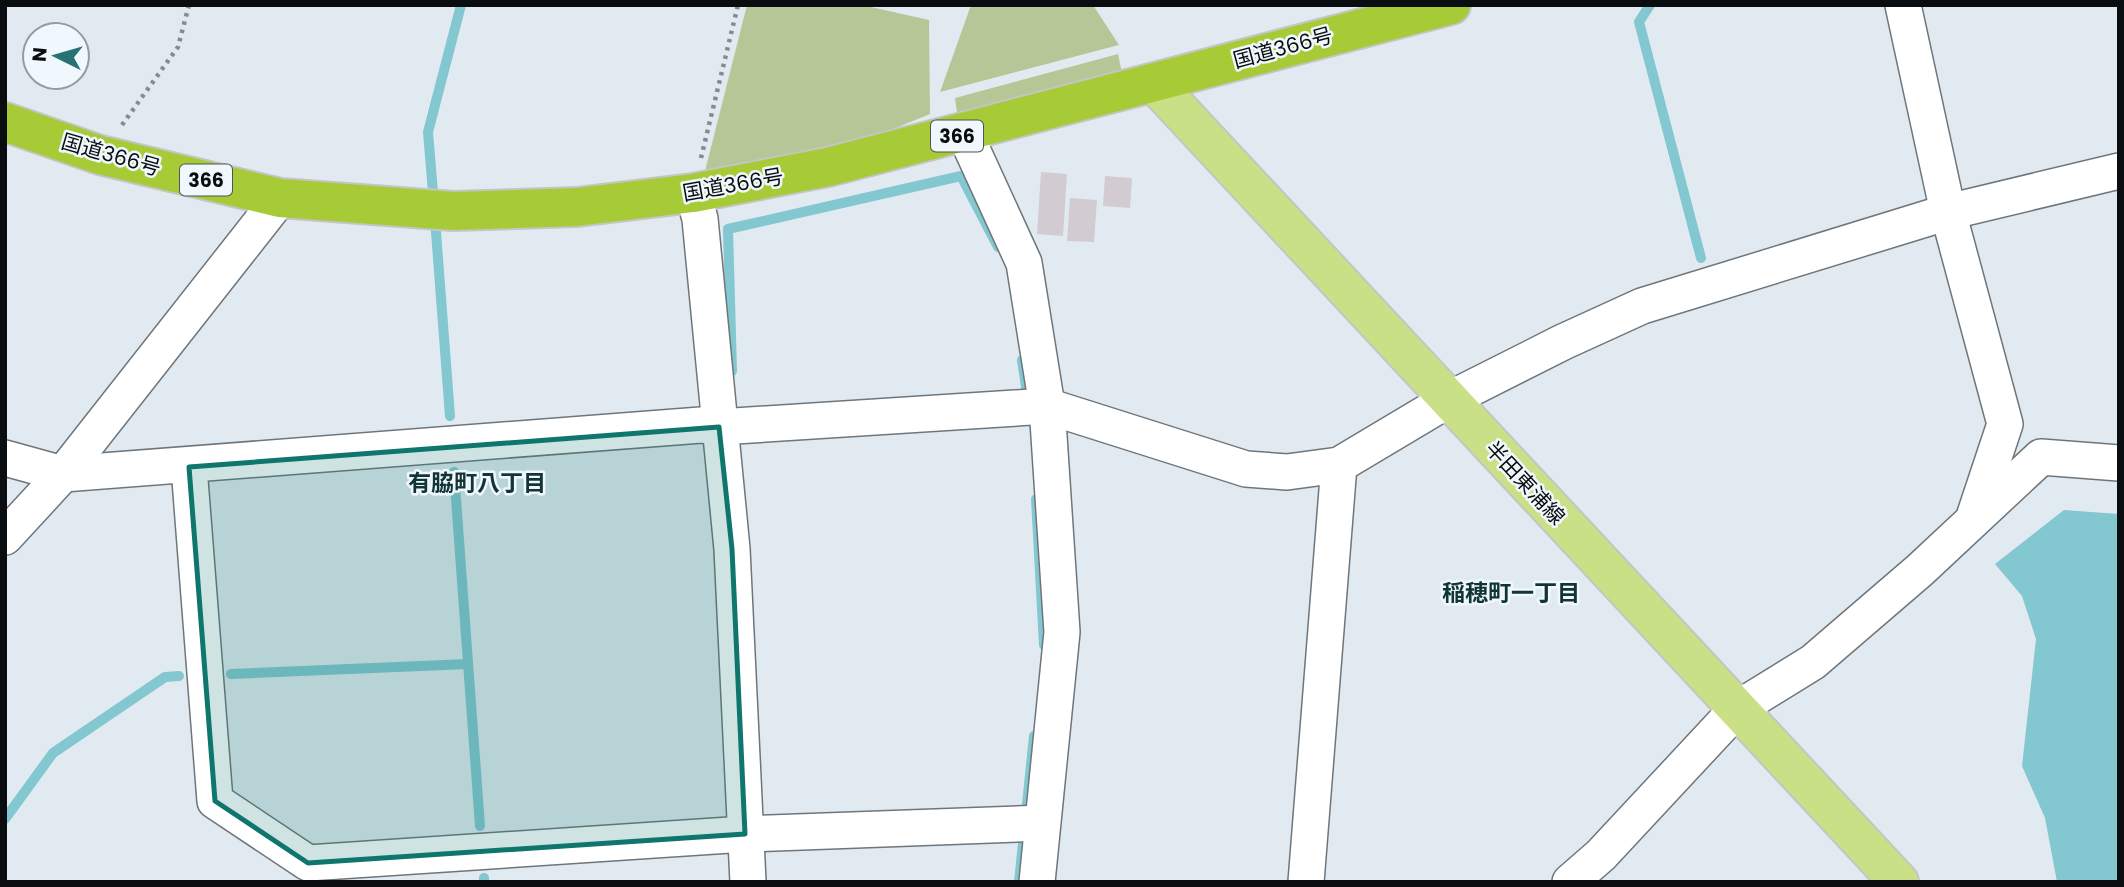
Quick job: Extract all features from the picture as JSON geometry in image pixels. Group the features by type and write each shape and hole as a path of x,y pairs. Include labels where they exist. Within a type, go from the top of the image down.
{"highway":[{"name":"国道366号","path":"5,122 100,155 280,198 453,211 577,207 693,193 828,167 964,134 1451,5"}],"main road":[{"name":"半田東浦線","path":"1154,83 1899,882"}],"street":[{"path":"1903,5 1948,212 2005,424 1974,517"},
{"path":"964,134 1024,263 1046,406 1062,632 1037,882"},
{"path":"5,458 63,474 189,467 701,425 719,427 1046,406 1246,469 1287,472 1339,466 1448,400 1642,306 1948,212 2119,171"},
{"path":"693,193 700,219 732,549 748,882"},
{"path":"5,537 63,474 280,198"},
{"path":"1570,882 1601,855 1737,709 1813,662 1920,570 2040,457 2119,463"},
{"path":"1306,882 1339,466"},
{"path":"189,467 215,801 309,863 464,868 745,834 1041,823"}],"path":[{"path":"100,155 178,47 189,5"},
{"path":"693,193 738,5"}],"highlighted area":[{"path":"719,427 732,549 745,834 308,863 215,801 189,467"}],"green space":[{"path":"747,5 862,5 929,20 930,114 886,132 704,175"},
{"path":"971,5 1093,5 1119,45 940,92"},
{"path":"1118,54 1122,73 957,113 955,98"}],"water":[{"path":"2064,510 2119,514 2119,882 2057,882 2045,818 2022,766 2036,639 2022,596 1995,564"}],"building":[{"path":"1041,172 1067,174 1063,236 1037,234"},
{"path":"1105,176 1132,178 1130,208 1103,206"},
{"path":"1070,198 1097,200 1094,242 1067,241"}],"waterway":[{"path":"434,204 428,132 461,5"},
{"path":"1650,5 1639,22 1701,258"},
{"path":"732,371 728,229 961,176 998,247"},
{"path":"435,219 450,416"},
{"path":"1022,360 1028,400"},
{"path":"454,472 480,826"},
{"path":"1036,499 1044,645"},
{"path":"231,674 468,664"},
{"path":"5,819 53,753 165,677 179,676"},
{"path":"1019,882 1034,736"}],"district":[{"name":"有脇町八丁目","path":"477,483"},
{"name":"稲穂町一丁目","path":"1511,593"}]}
